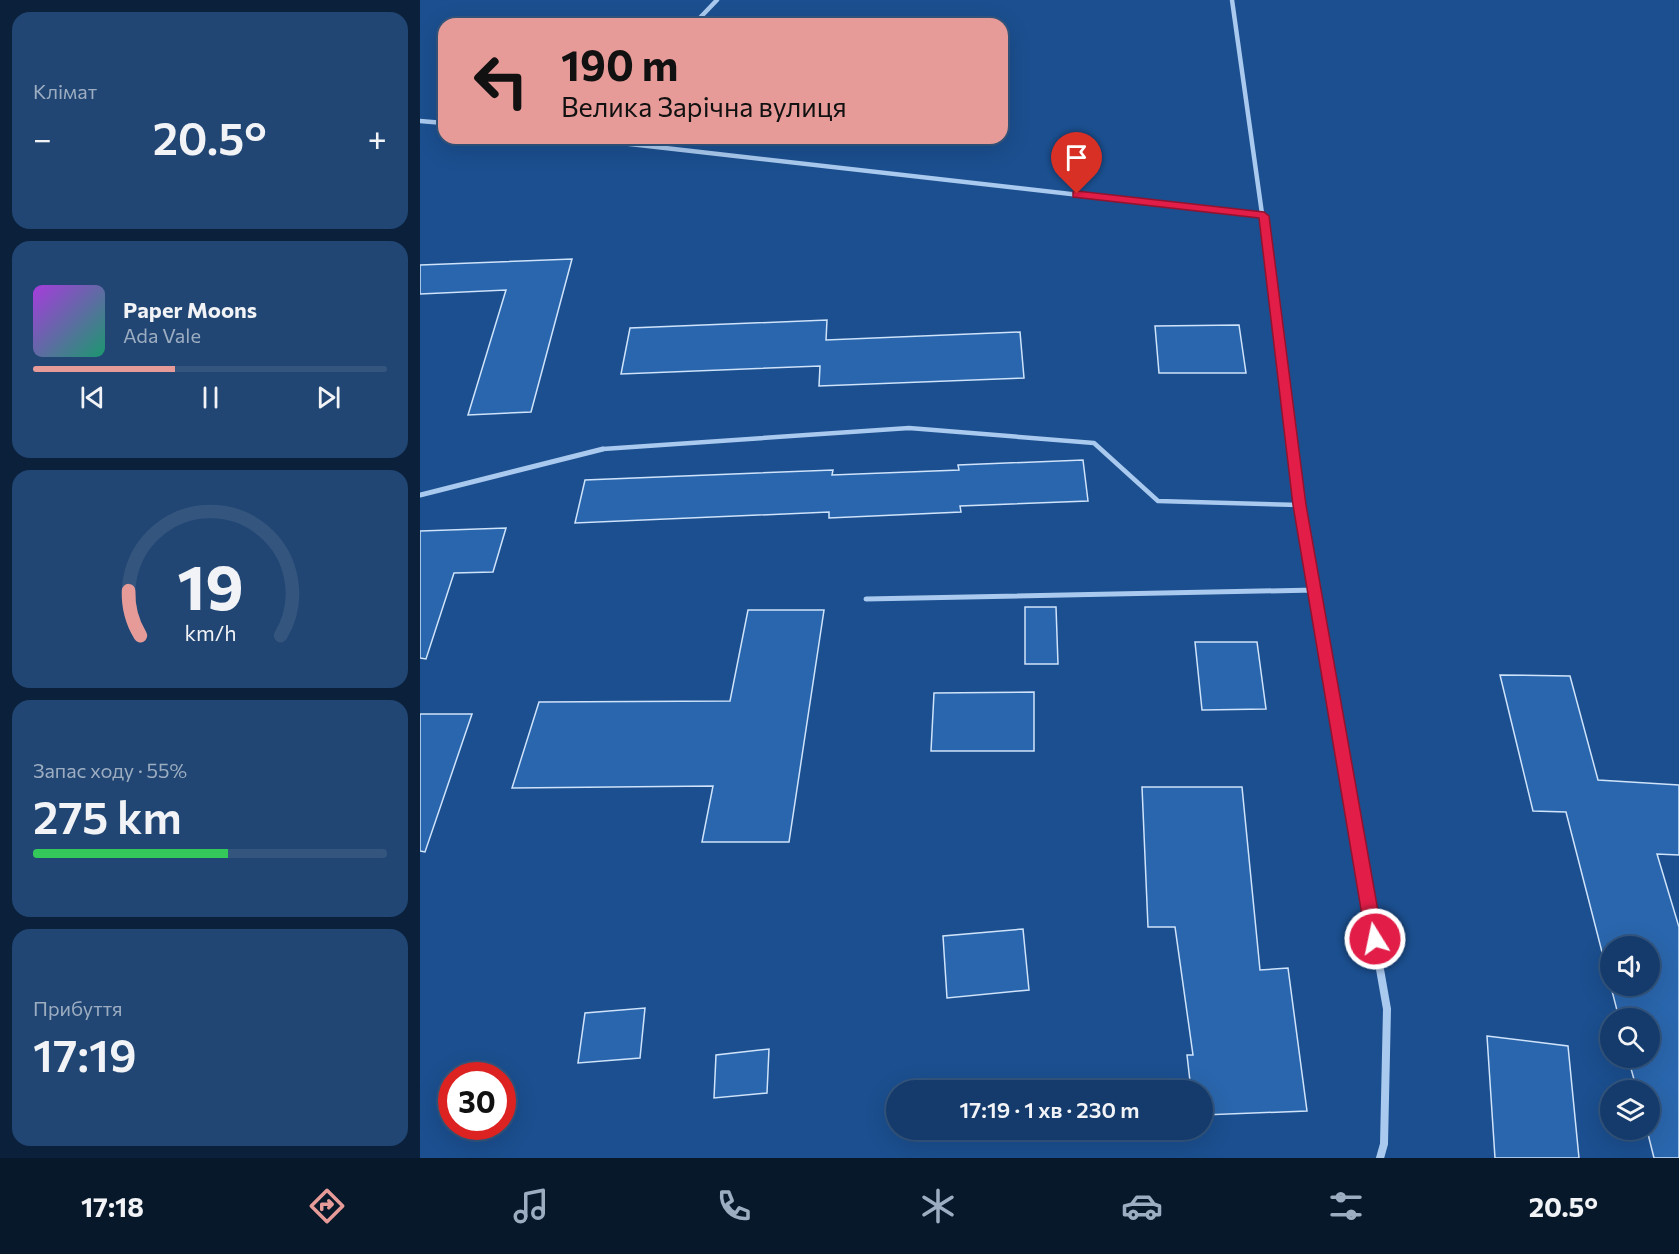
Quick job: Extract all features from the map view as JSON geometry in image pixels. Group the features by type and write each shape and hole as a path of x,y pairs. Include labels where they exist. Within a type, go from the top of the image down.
{"street":[{"path":"700,18 717,0"},
{"path":"1232,0 1264,216 1299,505 1387,1010 1384,1144 1380,1158"},
{"path":"420,121 438,122"},
{"path":"638,144 1264,216"},
{"path":"420,495 603,449"},
{"path":"866,599 1314,590"}],"lane":[{"path":"603,449 909,428 1094,443 1158,501 1299,505"}],"building":[{"path":"572,259 531,412 468,415 506,290 420,294 420,265"},
{"path":"827,320 826,340 1020,332 1024,378 819,386 820,366 621,374 630,328"},
{"path":"1239,325 1246,373 1159,373 1155,326"},
{"path":"1083,460 1088,501 960,506 961,512 829,518 829,512 575,523 585,480 833,470 832,475 959,470 958,465"},
{"path":"506,528 493,572 454,573 426,659 420,658 420,531"},
{"path":"1025,607 1056,607 1058,664 1025,664"},
{"path":"748,610 824,610 789,842 702,842 713,786 512,788 539,702 730,701"},
{"path":"1195,642 1257,642 1266,709 1202,710"},
{"path":"1500,675 1570,676 1598,780 1679,785 1679,855 1657,854 1679,927 1679,1158 1654,1158 1650,1140 1660,1140 1660,1080 1634,1080 1631,1068 1660,1068 1660,1008 1616,1008 1613,996 1660,996 1660,936 1600,936 1600,944 1566,812 1533,811"},
{"path":"1034,692 1034,751 931,751 934,693"},
{"path":"420,714 472,714 425,852 420,851"},
{"path":"1142,787 1242,787 1260,970 1288,968 1307,1111 1213,1115 1213,1080 1190,1080 1187,1055 1193,1055 1175,927 1148,927"},
{"path":"1023,929 1029,990 947,998 943,936"},
{"path":"645,1008 640,1058 578,1063 585,1013"},
{"path":"1487,1036 1568,1046 1579,1158 1495,1158"},
{"path":"769,1049 767,1093 714,1098 716,1055"}],"route":[{"path":"1077,194 1264,216 1299,505 1375,939"}]}
